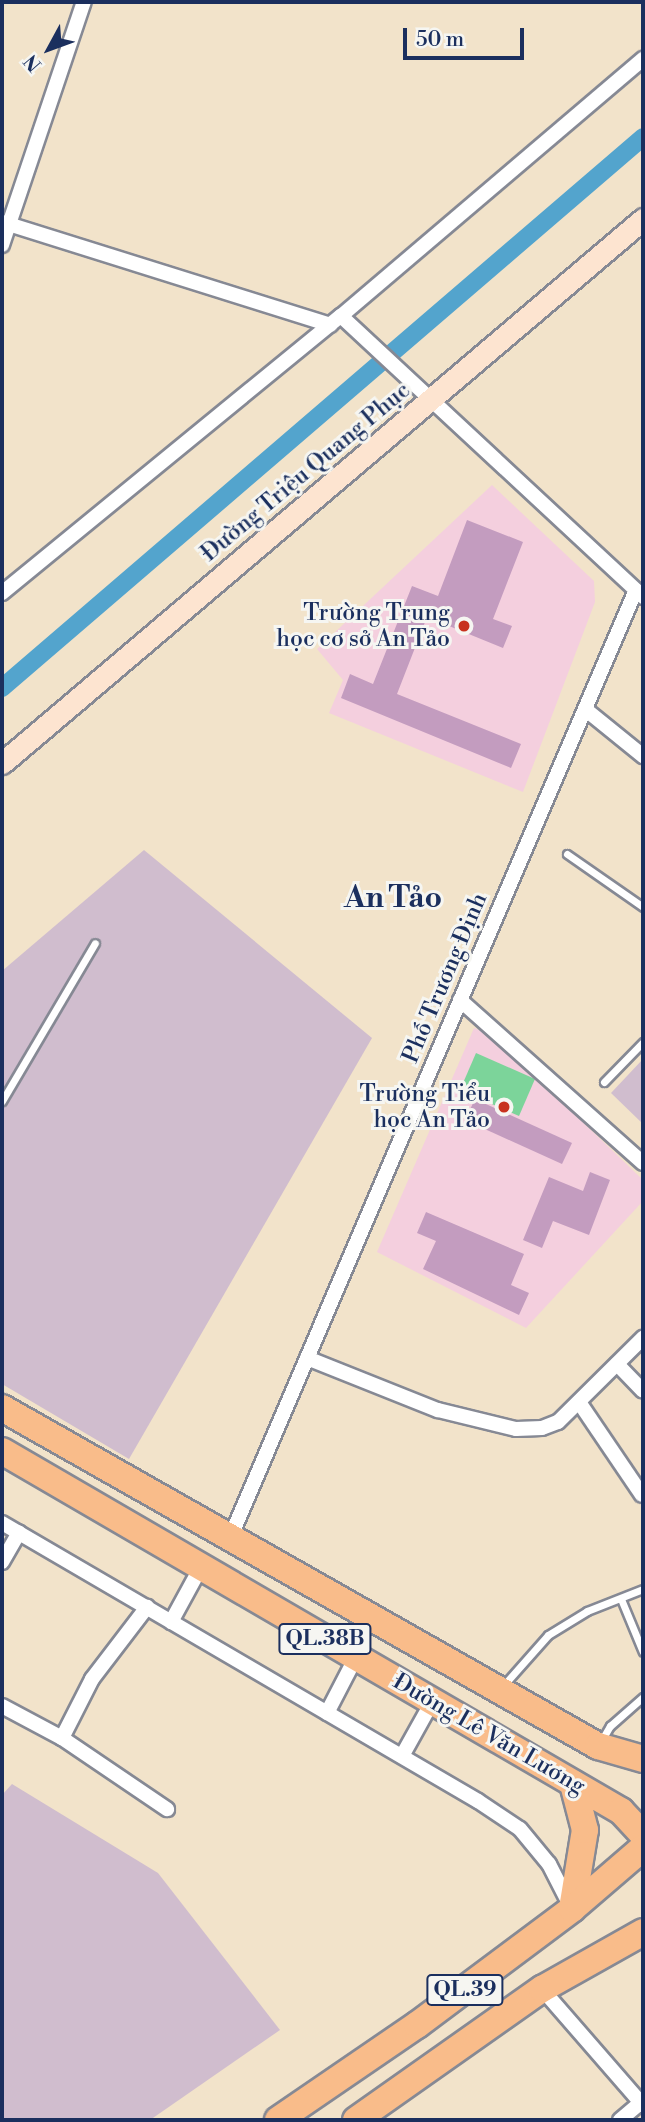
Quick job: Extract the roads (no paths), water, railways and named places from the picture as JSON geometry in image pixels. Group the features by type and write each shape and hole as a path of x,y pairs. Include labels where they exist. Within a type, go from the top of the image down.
{"highway":[{"name":"Đường Lê Văn Lương","path":"2,1408 598,1746 643,1759"},
{"name":"Đường Lê Văn Lương","path":"2,1451 621,1811 643,1835"},
{"path":"572,1909 585,1830 573,1784"},
{"name":"QL.39","path":"278,2120 417,2025 572,1909 643,1848"},
{"name":"QL.39","path":"356,2120 542,1989 643,1932"}],"street":[{"path":"2,245 6,223 84,2"},
{"path":"2,593 335,321 643,59"},
{"name":"Đường Triệu Quang Phục","path":"2,763 643,219"},
{"path":"6,223 335,321 363,337 639,594"},
{"name":"Phố Trương Định","path":"230,1538 585,709 639,594"},
{"path":"585,709 643,756"},
{"path":"460,1000 643,1163"},
{"path":"307,1358 439,1409 516,1429 542,1428 558,1422 643,1338"},
{"path":"617,1364 643,1391"},
{"path":"579,1402 639,1497"},
{"path":"2,1523 402,1756 520,1829 549,1864 572,1909"},
{"path":"2,1562 19,1532"},
{"path":"172,1622 201,1567"},
{"path":"62,1738 93,1679 147,1607"},
{"path":"327,1713 356,1657"},
{"path":"402,1756 432,1702"},
{"path":"2,1706 62,1738 167,1809"},
{"path":"542,1989 643,2103 620,2120"}],"lane":[{"path":"567,853 643,907"},
{"path":"2,1101 95,943"},
{"path":"604,1083 643,1042"},
{"path":"499,1690 548,1636 587,1611 643,1589"},
{"path":"621,1599 643,1652"},
{"path":"598,1746 610,1726 643,1697"}],"waterway":[{"path":"2,688 643,137"}],"place":[{"name":"Trường Trung học cơ sở An Tảo","path":"464,626"},
{"name":"Trường Tiểu học An Tảo","path":"504,1107"}],"district":[{"name":"An Tảo","path":"393,898"}]}
